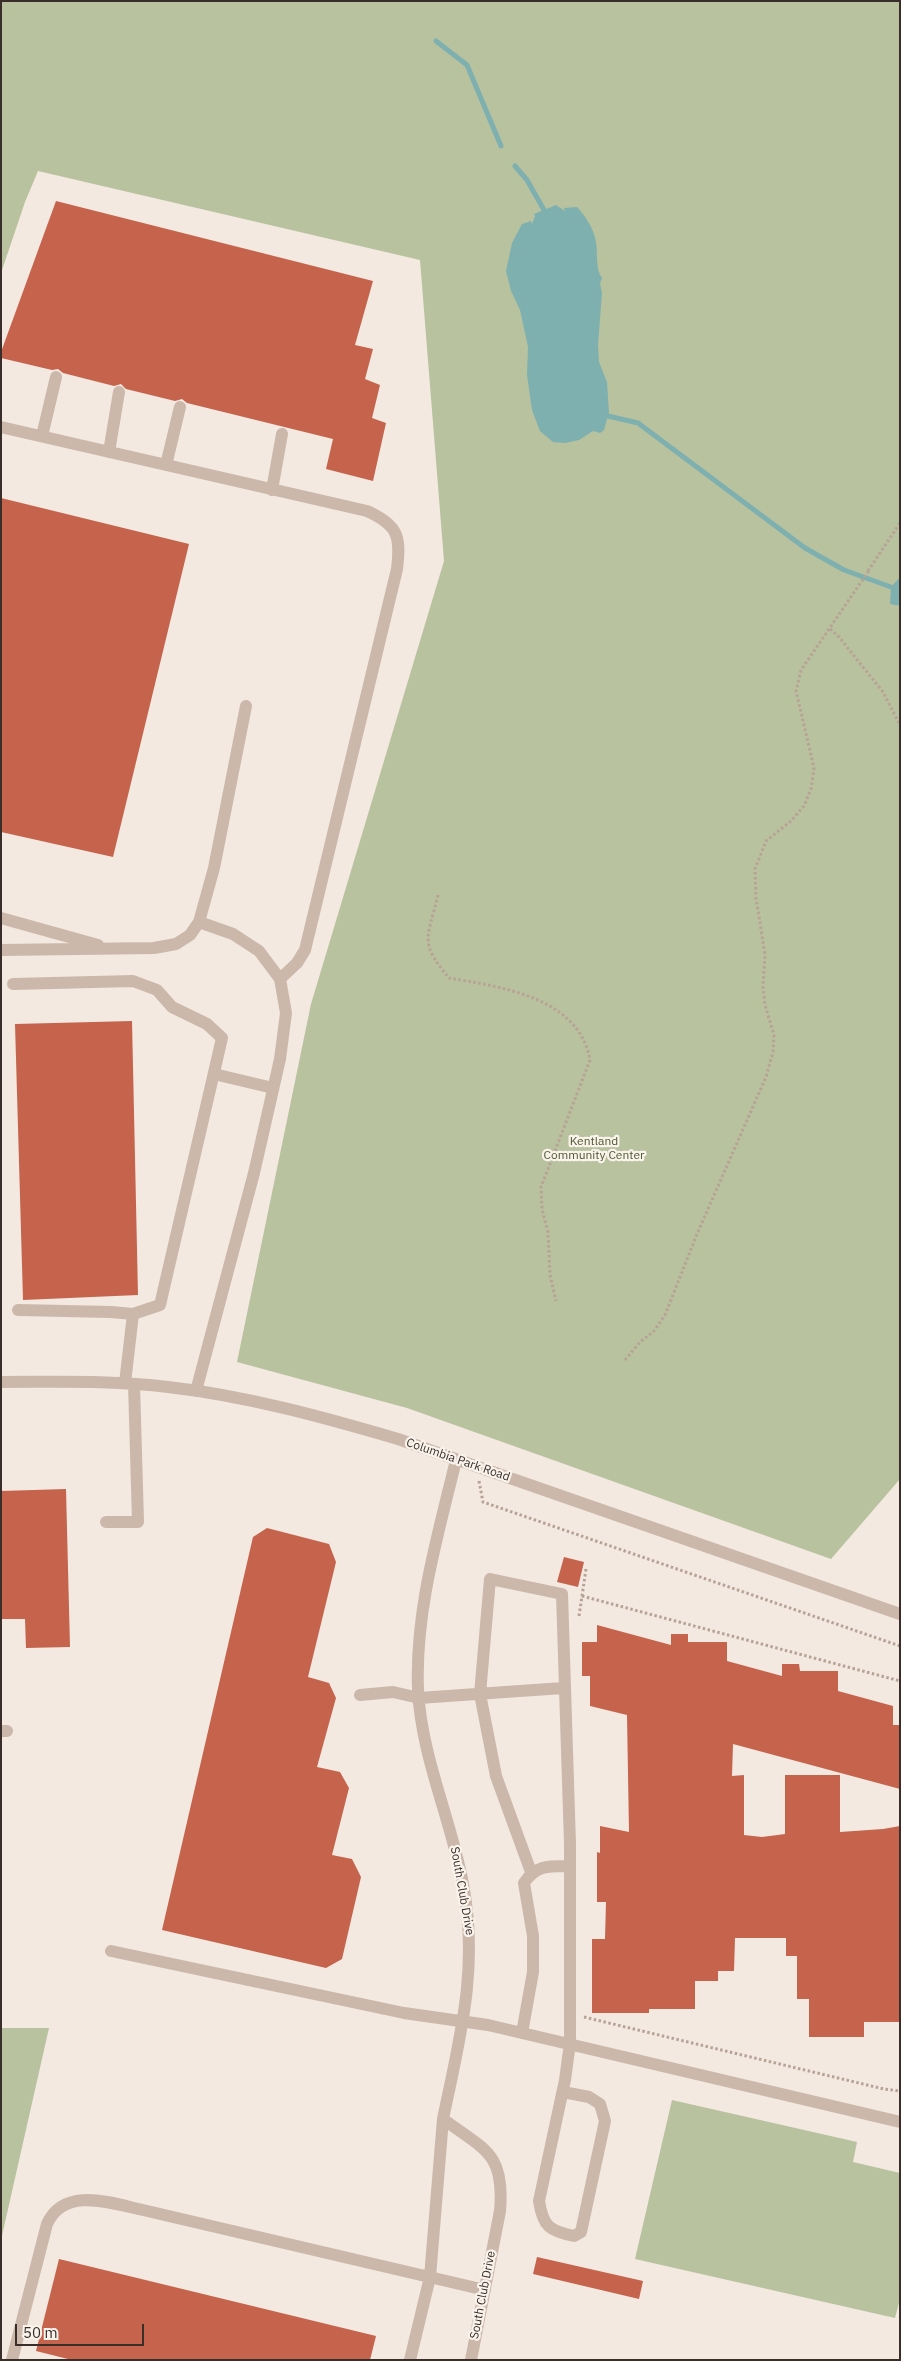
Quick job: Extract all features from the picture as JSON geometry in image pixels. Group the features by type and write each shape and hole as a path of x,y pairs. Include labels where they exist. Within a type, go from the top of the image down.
{"street":[{"path":"42,436 56,377"},
{"path":"109,452 119,392"},
{"path":"166,465 180,407"},
{"path":"1,427 367,511 378,516 394,529 400,551 397,569 305,950 297,963 280,979"},
{"path":"272,490 282,434"},
{"path":"1,950 154,948 176,944 190,935 199,922 214,868 246,706"},
{"path":"1,918 112,949"},
{"path":"196,1391 254,1173 273,1088 286,1013 280,979 259,952 233,934 199,922"},
{"path":"13,984 133,981 157,990 172,1007 207,1024 222,1038 160,1305 133,1314 18,1310"},
{"path":"214,1074 273,1088"},
{"path":"106,1522 138,1522 129,1383 133,1314"},
{"name":"Columbia Park Road","path":"1,1382 129,1383 196,1391 274,1405 330,1419 456,1460 900,1614"},
{"name":"South Club Drive","path":"456,1460 422,1610 418,1644 421,1722 455,1850 469,1926 469,1978 463,2022 443,2118 482,2147 495,2162 502,2186 500,2211 471,2360"},
{"path":"531,1872 496,1776 480,1694 490,1579 562,1594 570,1844 570,2044 563,2092 539,2201 542,2217 554,2232 574,2236 582,2232 605,2121 600,2104 589,2097 563,2092"},
{"path":"360,1695 393,1692 419,1698 564,1688"},
{"path":"522,2033 527,2015 533,1963 533,1936 524,1883 531,1872 548,1866 569,1866"},
{"path":"111,1951 404,2013 522,2033 900,2122"},
{"path":"410,2360 430,2277 443,2118"},
{"path":"12,2360 46,2224 51,2216 61,2207 74,2201 94,2200 143,2210 485,2290"}],"path":[{"path":"625,1360 640,1342 654,1331 665,1315 697,1234 766,1078 773,1052 774,1035 765,1005 763,987 765,954 756,898 755,869 766,841 791,821 804,806 811,789 814,768 796,691 801,670 900,523"},
{"path":"830,629 839,637 883,692 900,725"},
{"path":"438,895 427,943 432,958 449,978 504,987 547,1004 574,1022 587,1043 590,1060 541,1187 542,1209 548,1232 550,1275 556,1301"},
{"path":"479,1468 480,1492 483,1502 900,1646"},
{"path":"578,1621 586,1569"},
{"path":"582,1596 900,1681"},
{"path":"580,2010 585,2018 884,2089 900,2091"}],"green space":[{"name":"Kentland Community Center","path":"1,1 900,1 900,1479 831,1559 407,1408 237,1362 311,1004 444,561 420,260 38,171 25,202 1,273"},
{"path":"1,2028 49,2028 1,2240"},
{"path":"672,2100 857,2142 853,2162 900,2173 900,2299 895,2318 635,2259"}],"water":[{"path":"556,205 565,211 564,208 577,207 589,223 595,237 598,266 602,278 600,283 602,293 598,345 599,362 607,382 609,412 604,430 600,433 593,431 579,440 565,443 553,442 540,431 532,410 527,375 528,347 520,310 511,291 506,271 512,243 522,224 531,221 532,224 534,214"},
{"path":"900,577 900,606 890,604 891,587"}],"building":[{"path":"56,201 373,281 355,345 373,349 365,379 380,385 372,418 386,423 373,481 326,469 333,439 187,403 182,399 175,401 126,389 121,384 114,386 63,373 58,369 52,370 1,358 1,352"},
{"path":"1,498 189,544 113,857 1,832"},
{"path":"132,1021 138,1295 23,1300 15,1024"},
{"path":"66,1489 70,1647 26,1648 25,1619 1,1619 1,1491"},
{"path":"267,1528 329,1544 336,1562 308,1677 329,1683 336,1698 317,1767 340,1772 349,1788 332,1855 352,1859 361,1877 342,1959 326,1968 162,1930 253,1537"},
{"path":"564,1557 584,1562 578,1587 557,1582"},
{"path":"597,1625 671,1645 671,1634 688,1634 688,1642 727,1642 727,1661 782,1676 782,1664 799,1664 800,1671 838,1671 838,1691 893,1706 893,1725 900,1725 900,1789 733,1744 732,1776 744,1775 744,1835 762,1837 785,1834 785,1775 840,1775 840,1832 900,1826 900,2022 864,2022 864,2037 809,2037 809,1999 797,1999 797,1956 786,1956 786,1938 735,1938 734,1971 718,1971 718,1981 695,1981 695,2009 649,2009 649,2013 592,2013 592,1939 605,1939 606,1902 597,1902 597,1852 600,1853 600,1826 629,1832 627,1715 590,1706 590,1676 582,1676 582,1642 597,1642"},
{"path":"537,2257 643,2281 639,2299 533,2274"},
{"path":"59,2259 376,2336 370,2360 72,2360 36,2351"}],"waterway":[{"path":"436,41 467,65 501,146"},
{"path":"515,166 527,180 544,210"},
{"path":"608,416 638,423 805,548 844,570 891,587"}]}
